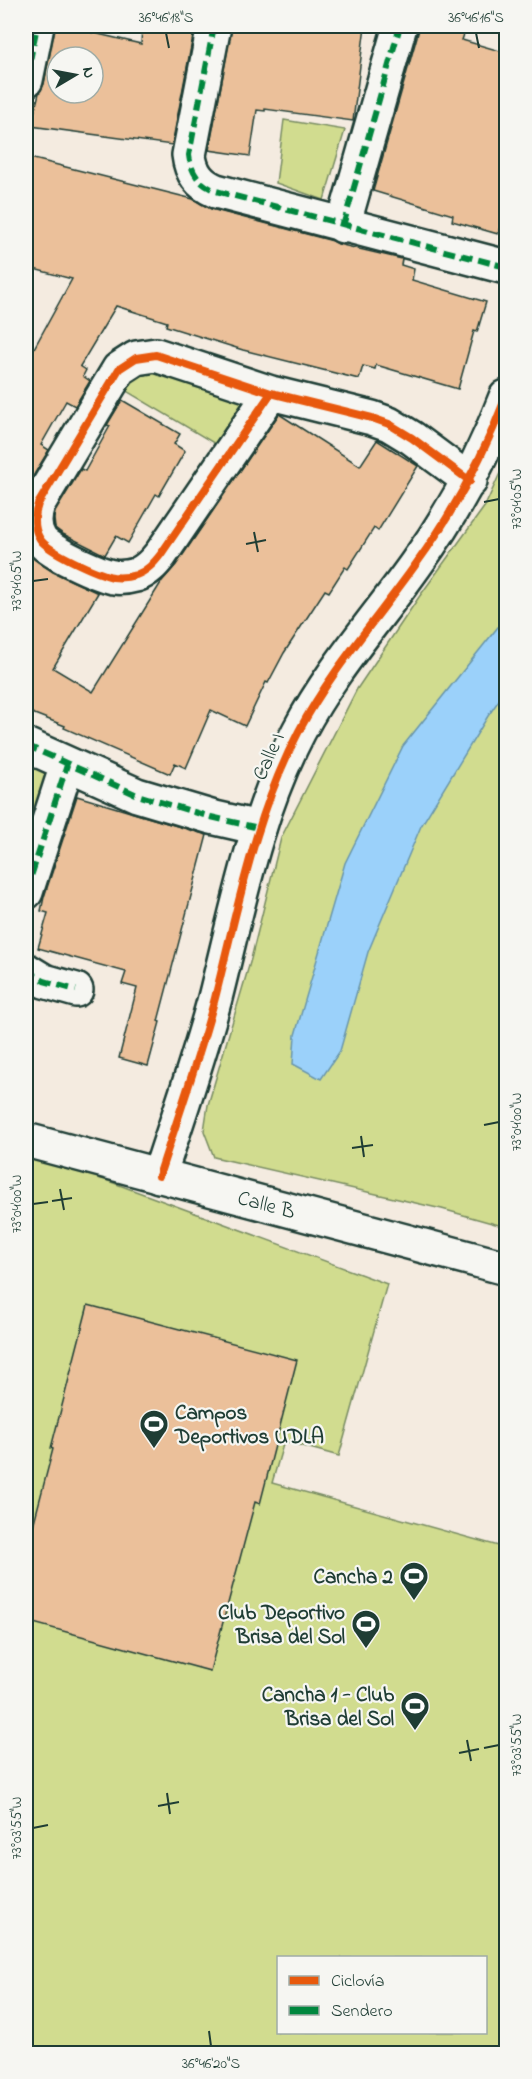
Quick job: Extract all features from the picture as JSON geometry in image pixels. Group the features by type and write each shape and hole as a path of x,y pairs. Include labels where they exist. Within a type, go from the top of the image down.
{"street":[{"path":"26,80 37,26"},
{"path":"214,26 189,155 194,174 207,187 343,226 507,267"},
{"path":"343,226 400,26"},
{"path":"271,393 161,554 146,569 126,577 115,577 52,551 39,538 34,521 38,504 113,377 127,363 146,355 156,355 271,393 389,424 470,481"},
{"name":"Calle I","path":"159,1176 210,1016 259,828 283,763 324,687 416,564 470,481 507,397"},
{"path":"26,745 137,795 211,817 259,828"},
{"path":"26,892 67,765"},
{"path":"26,970 44,981 76,990"},
{"name":"Calle B","path":"26,1140 507,1268"}],"green space":[{"path":"284,120 345,130 324,200 276,183"},
{"path":"160,372 249,400 222,448 123,389 141,374"},
{"path":"506,460 506,1227 442,1209 214,1157 204,1131 208,1105 251,959 281,838 357,689 419,597 485,506"},
{"path":"26,763 46,774 32,828 26,826"},
{"path":"26,1155 65,1165 387,1284 339,1456 284,1441 272,1483 506,1548 506,2053 26,2053"}],"water":[{"path":"506,617 506,690 421,826 368,952 340,1051 321,1079 293,1064 295,1035 345,863 403,746"}],"building":[{"path":"55,26 64,26 141,44 142,26 195,26 172,145 31,126 45,79 45,105 105,105 105,45 51,45"},
{"path":"232,26 365,26 353,121 265,109 265,111 257,110 250,156 209,150"},
{"path":"420,26 467,26 462,40 507,53 507,202 498,234 452,221 453,215 373,191"},
{"path":"26,157 193,199 211,209 402,259 401,265 414,269 412,280 486,302 477,332 474,331 458,389 376,365 375,369 363,366 359,379 243,350 166,326 167,322 116,306 80,366 86,370 83,376 90,381 75,406 66,401 41,445 49,450 26,488 26,363 72,279 26,267"},
{"path":"122,400 180,434 174,444 185,451 159,496 156,494 128,543 116,536 105,555 63,534 55,528 54,519 55,512 81,469 85,471"},
{"path":"279,414 360,466 377,440 418,466 378,531 374,528 348,569 345,567 329,592 325,590 284,653 268,683 266,682 245,726 211,710 186,768 175,763 170,774 64,728 65,726 27,711 26,714 26,551 53,572 98,593 53,668 93,692 162,581 176,565"},
{"path":"77,796 207,835 148,1066 119,1058 137,988 122,984 126,972 38,948 48,913 41,911 44,897"},
{"path":"88,1305 297,1360 260,1504 255,1502 210,1671 26,1621 26,1553"}],"marked path":[{"path":"26,80 37,26"},
{"path":"214,26 189,155 194,172 205,185 216,191 506,267"},
{"path":"343,226 400,26"},
{"path":"26,745 137,795 211,817 259,828"},
{"path":"26,892 67,765"},
{"path":"26,970 44,981 76,990"}],"cycle path":[{"path":"271,393 161,554 144,571 125,577 106,575 63,556 40,539 35,522 38,504 119,369 136,358 156,355 271,393 389,424 470,481"},
{"path":"159,1176 209,1020 259,828 284,763 299,731 325,687 443,524 488,441 506,397"}],"place":[{"name":"Campos Deportivos UDLA","path":"154,1450"},
{"name":"Cancha 2","path":"414,1602"},
{"name":"Club Deportivo Brisa del Sol","path":"366,1650"},
{"name":"Cancha 1 - Club Brisa del Sol","path":"415,1732"}]}
